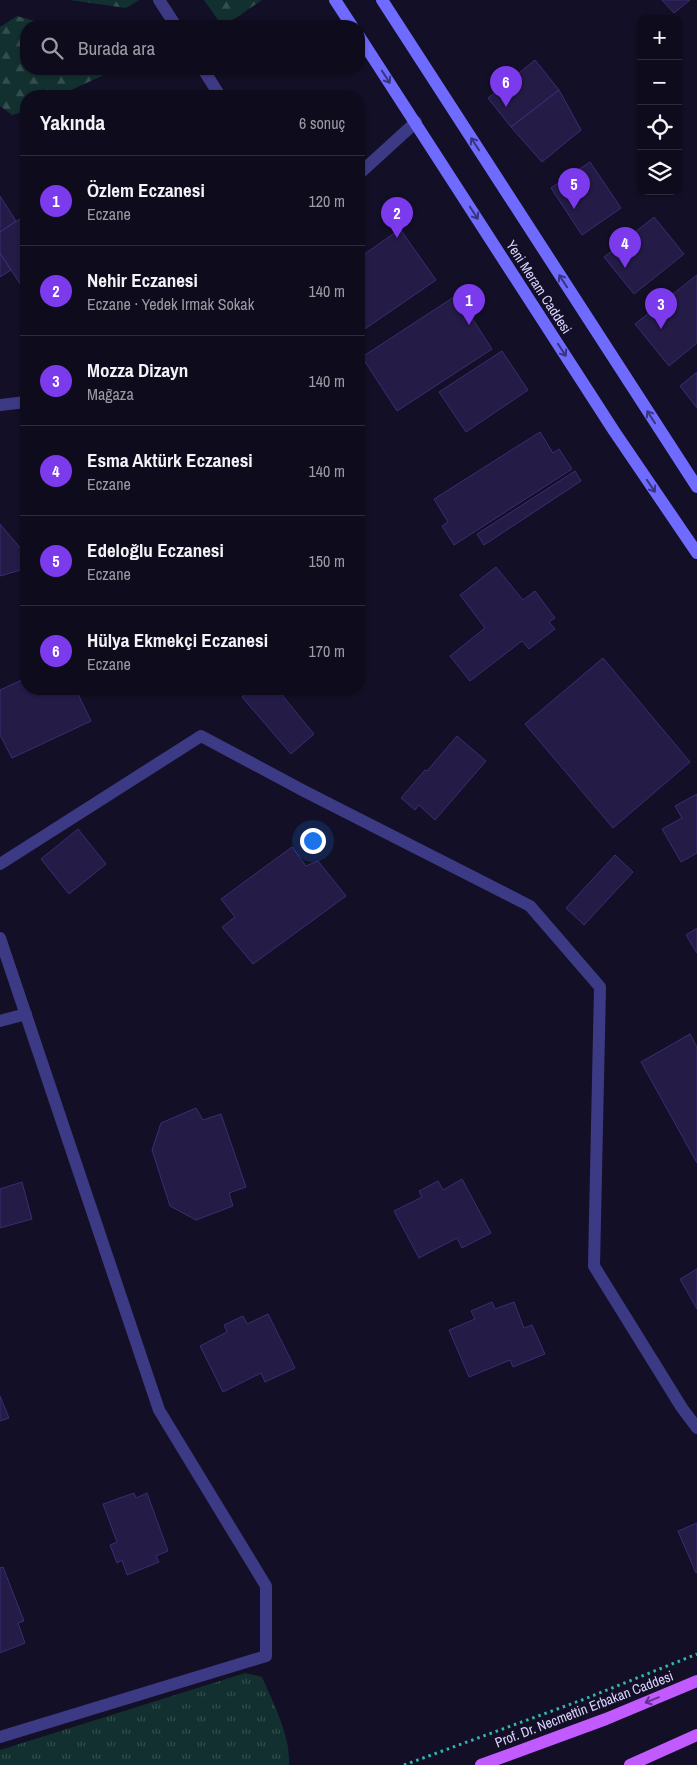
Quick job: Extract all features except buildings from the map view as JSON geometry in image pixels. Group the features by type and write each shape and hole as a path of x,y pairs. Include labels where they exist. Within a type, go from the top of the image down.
{"main road":[{"path":"335,0 348,20"},
{"name":"Yeni Meram Caddesi","path":"382,0 697,487"},
{"name":"Yeni Meram Caddesi","path":"365,45 614,431 697,553"},
{"name":"Prof. Dr. Necmettin Erbakan Caddesi","path":"481,1765 606,1718 697,1681"},
{"path":"630,1765 697,1735"}],"street":[{"path":"159,0 172,20"},
{"path":"207,75 216,90"},
{"path":"365,169 416,122"},
{"path":"0,405 20,403"},
{"path":"0,864 201,736 304,791 530,906 600,987 594,1266 682,1408 697,1428"},
{"path":"0,938 160,1410 266,1586 266,1656 0,1737"},
{"path":"0,1021 26,1014"}],"path":[{"path":"404,1765 582,1700 697,1654"}],"green space":[{"path":"69,0 139,0 126,8"},
{"path":"204,0 262,0 233,20 218,20"},
{"path":"17,16 31,20 20,20 20,75 104,75 71,90 20,90 20,113 12,115 0,106 0,27"},
{"path":"245,1673 262,1677 284,1731 289,1754 289,1765 0,1765 0,1750"}],"place":[{"name":"Hülya Ekmekçi Eczanesi","path":"506,107"},
{"name":"Edeloğlu Eczanesi","path":"574,209"},
{"name":"Nehir Eczanesi","path":"397,238"},
{"name":"Esma Aktürk Eczanesi","path":"625,268"},
{"name":"Özlem Eczanesi","path":"469,325"},
{"name":"Mozza Dizayn","path":"661,329"}]}
